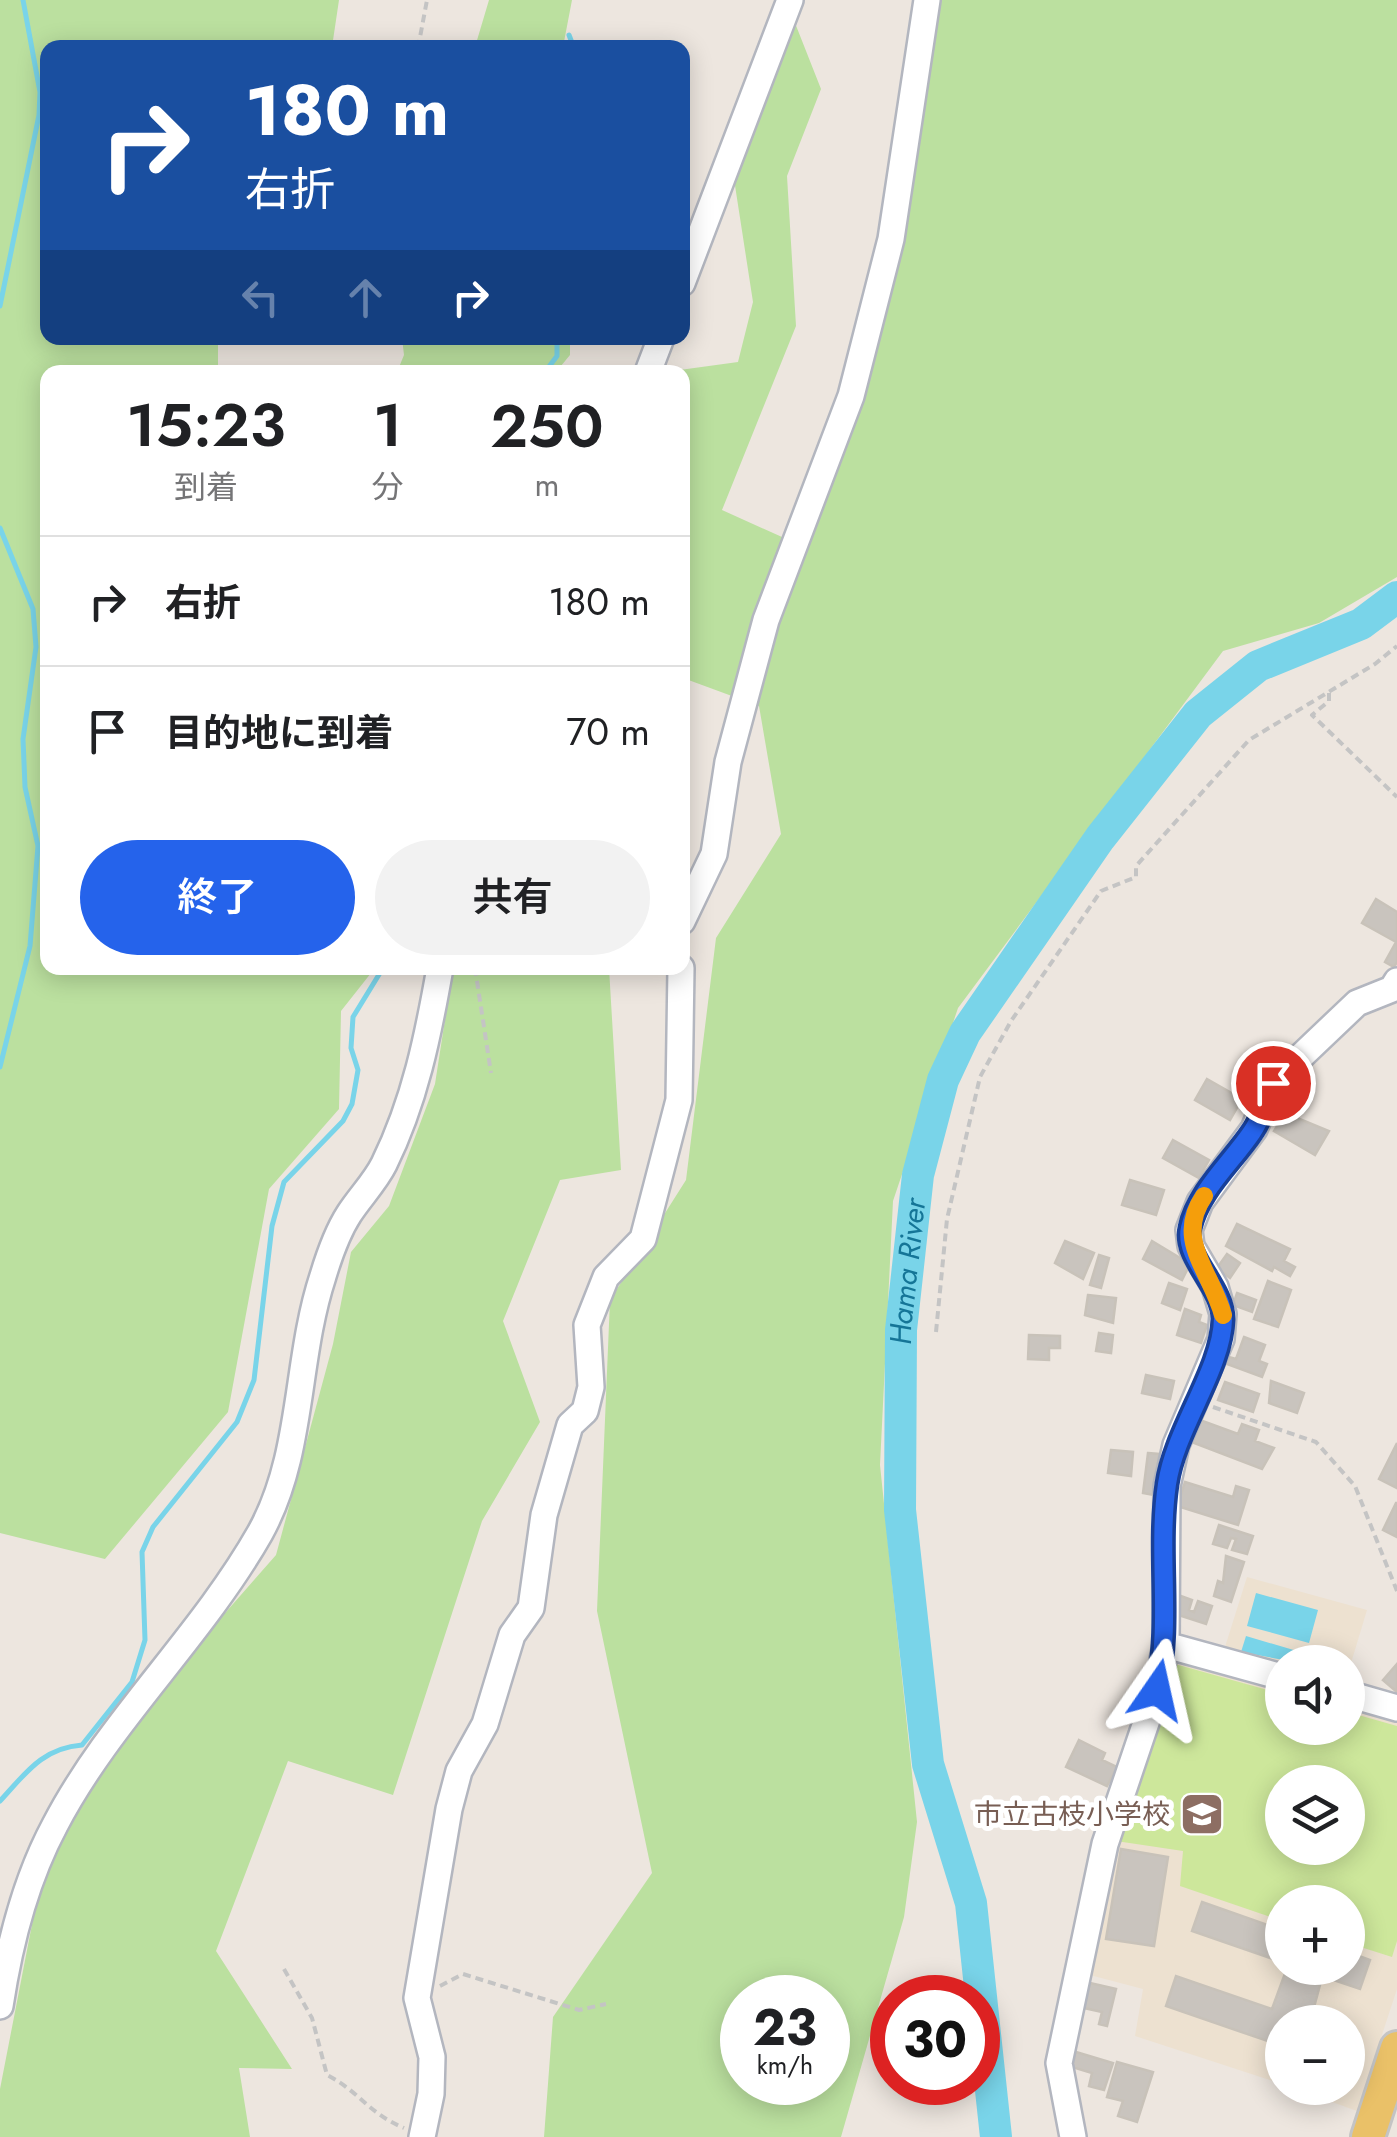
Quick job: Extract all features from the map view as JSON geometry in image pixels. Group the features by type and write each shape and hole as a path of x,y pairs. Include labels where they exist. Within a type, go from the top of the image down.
{"main road":[{"path":"1368,2137 1397,2048"}],"street":[{"path":"690,262 790,0"},
{"path":"690,904 714,854 728,762 766,620 851,396 891,240 927,0"},
{"path":"0,2006 32,1880 53,1828 74,1790 194,1635 278,1497 292,1450 306,1340 323,1276 346,1218 382,1168 408,1112 427,1043 439,975"},
{"path":"422,2136 432,2094 432,2056 417,1998 459,1772 485,1724 512,1635 531,1608 544,1516 570,1425 585,1410 591,1387 586,1325 606,1278 643,1239 680,1100 681,975"},
{"path":"1073,2137 1059,2063 1105,1844 1157,1690 1166,1645 1167,1486 1194,1401 1221,1339 1223,1314 1215,1287 1191,1246 1189,1230 1200,1202 1254,1129 1273,1083 1356,1003 1392,989 1397,981"},
{"path":"1166,1645 1265,1671"},
{"path":"1365,1699 1397,1708"}],"path":[{"path":"420,40 427,0"},
{"path":"936,1332 947,1220 980,1077 1010,1021 1101,891 1136,877 1136,866 1248,740 1329,693 1397,646"},
{"path":"1329,693 1330,701 1312,715 1397,797"},
{"path":"476,975 491,1073"},
{"path":"1194,1401 1316,1442 1355,1486 1397,1590"},
{"path":"284,1969 312,2018 327,2075 354,2088 374,2116 422,2136"},
{"path":"417,1998 463,1974 579,2010 606,2004"}],"shaded area":[{"name":"市立古枝小学校","path":"1247,1577 1367,1610 1356,1645 1265,1645 1265,1745 1365,1745 1365,1708 1397,1717 1397,1989 1365,2087 1365,2005 1265,2005 1265,2078 1135,2036 1143,1989 1086,1974 1110,1846 1173,1656 1219,1666"}],"green space":[{"path":"0,0 339,0 333,40 40,40 40,345 218,345 218,365 40,365 40,975 369,975 341,1011 339,1109 269,1189 228,1412 105,1559 0,1533"},
{"path":"489,0 572,0 564,40 477,40"},
{"path":"916,0 1397,0 1397,577 1319,623 1223,651 958,1008 893,1201 880,1465 917,1822 904,1917 887,1975 870,1975 870,2036 841,2137 544,2137 553,2017 652,1873 597,1611 610,1300 686,1180 716,938 781,834 759,706 690,681 690,369 738,362 753,302 734,179 795,23 821,89 787,176 796,326 722,510 802,546 871,289"},
{"path":"403,345 570,345 570,355 562,365 400,365"},
{"path":"452,975 609,975 621,1170 560,1180 503,1321 540,1422 482,1521 393,1795 288,1761 216,1951 292,2069 239,2068 250,2137 0,2137 0,2089 50,1832 198,1644 276,1555 333,1344 351,1252 389,1206 435,1084"},
{"path":"1175,1664 1265,1689 1265,1745 1365,1745 1365,1717 1397,1726 1397,1941 1392,1957 1365,1948 1365,1885 1265,1885 1265,1915 1180,1886 1183,1851 1116,1841"}],"water":[{"path":"1256,1593 1318,1610 1309,1643 1247,1626"},
{"path":"1246,1636 1277,1645 1265,1645 1265,1657 1241,1652"}],"building":[{"path":"1376,899 1397,912 1397,962 1394,967 1385,962 1396,942 1362,923"},
{"path":"1207,1079 1242,1099 1230,1120 1195,1100"},
{"path":"1285,1113 1329,1131 1315,1155 1274,1131"},
{"path":"1173,1140 1209,1160 1199,1178 1163,1158"},
{"path":"1130,1180 1164,1190 1156,1215 1122,1205"},
{"path":"1237,1224 1290,1249 1284,1261 1295,1267 1290,1276 1274,1267 1272,1271 1226,1246"},
{"path":"1065,1241 1094,1253 1083,1279 1055,1263"},
{"path":"1152,1241 1190,1264 1182,1280 1143,1259"},
{"path":"1227,1254 1240,1263 1230,1278 1217,1268"},
{"path":"1099,1255 1109,1258 1101,1288 1090,1285"},
{"path":"1268,1281 1291,1290 1278,1327 1254,1319"},
{"path":"1169,1283 1187,1289 1180,1310 1162,1303"},
{"path":"1237,1293 1256,1300 1252,1312 1233,1305"},
{"path":"1088,1295 1116,1298 1113,1323 1085,1315"},
{"path":"1185,1309 1201,1315 1199,1322 1207,1325 1201,1343 1177,1335"},
{"path":"1099,1333 1113,1335 1111,1353 1096,1351"},
{"path":"1029,1335 1060,1336 1060,1348 1049,1348 1049,1360 1028,1359"},
{"path":"1244,1337 1265,1345 1259,1361 1267,1364 1262,1377 1227,1364 1229,1357 1236,1359"},
{"path":"1146,1375 1174,1381 1170,1399 1142,1393"},
{"path":"1271,1381 1304,1393 1297,1413 1269,1403"},
{"path":"1225,1382 1259,1394 1253,1412 1218,1400"},
{"path":"1197,1419 1238,1434 1242,1424 1259,1430 1255,1441 1274,1448 1262,1469 1189,1441"},
{"path":"1397,1443 1397,1488 1379,1479"},
{"path":"1111,1450 1133,1452 1131,1476 1108,1473"},
{"path":"1148,1453 1159,1454 1154,1495 1143,1493"},
{"path":"1185,1482 1233,1497 1236,1486 1249,1490 1238,1525 1177,1506"},
{"path":"1397,1503 1397,1537 1383,1530"},
{"path":"1219,1525 1253,1536 1247,1554 1232,1550 1236,1539 1231,1538 1227,1548 1213,1544"},
{"path":"1226,1556 1244,1562 1231,1602 1214,1596 1218,1581 1223,1583"},
{"path":"1178,1595 1192,1600 1189,1610 1194,1612 1198,1601 1212,1606 1206,1624 1172,1613"},
{"path":"1397,1664 1397,1692 1383,1680"},
{"path":"1079,1740 1105,1753 1102,1760 1117,1767 1107,1786 1066,1767"},
{"path":"1121,1849 1168,1857 1154,1946 1106,1939"},
{"path":"1202,1902 1265,1924 1265,1956 1192,1931"},
{"path":"1176,1976 1265,2007 1265,2040 1166,2006"},
{"path":"1090,1983 1116,1989 1107,2026 1099,2024 1102,2012 1084,2008"},
{"path":"1281,1985 1320,1985 1315,2005 1273,2005"},
{"path":"1076,2052 1113,2063 1104,2090 1089,2086 1092,2073 1072,2067"},
{"path":"1117,2062 1153,2072 1137,2122 1118,2116 1123,2101 1107,2097"}],"waterway":[{"path":"0,306 39,115 40,92 23,0"},
{"path":"569,35 571,40"},
{"path":"550,365 557,356 557,345"},
{"path":"0,528 33,609 36,647 23,739 25,787 38,846 30,946 0,1067"},
{"name":"Hama River","path":"996,2137 971,1903 928,1764 900,1510 901,1330 918,1175 943,1080 965,1033 1100,838 1198,714 1258,666 1361,624 1397,597"},
{"path":"0,1801 45,1757 82,1745 132,1682 145,1640 142,1552 153,1527 237,1422 254,1380 272,1226 284,1182 343,1121 352,1104 358,1070 351,1048 353,1017 379,975"}],"slow traffic":[{"path":"1204,1196 1189,1230 1191,1246 1215,1287 1223,1315"}],"place":[{"name":"市立古枝小学校","path":"1202,1814"}],"route":[{"path":"1157,1690 1166,1645 1167,1486 1176,1446 1221,1339 1223,1314 1215,1287 1191,1246 1189,1230 1200,1202 1254,1129 1273,1083"}]}
